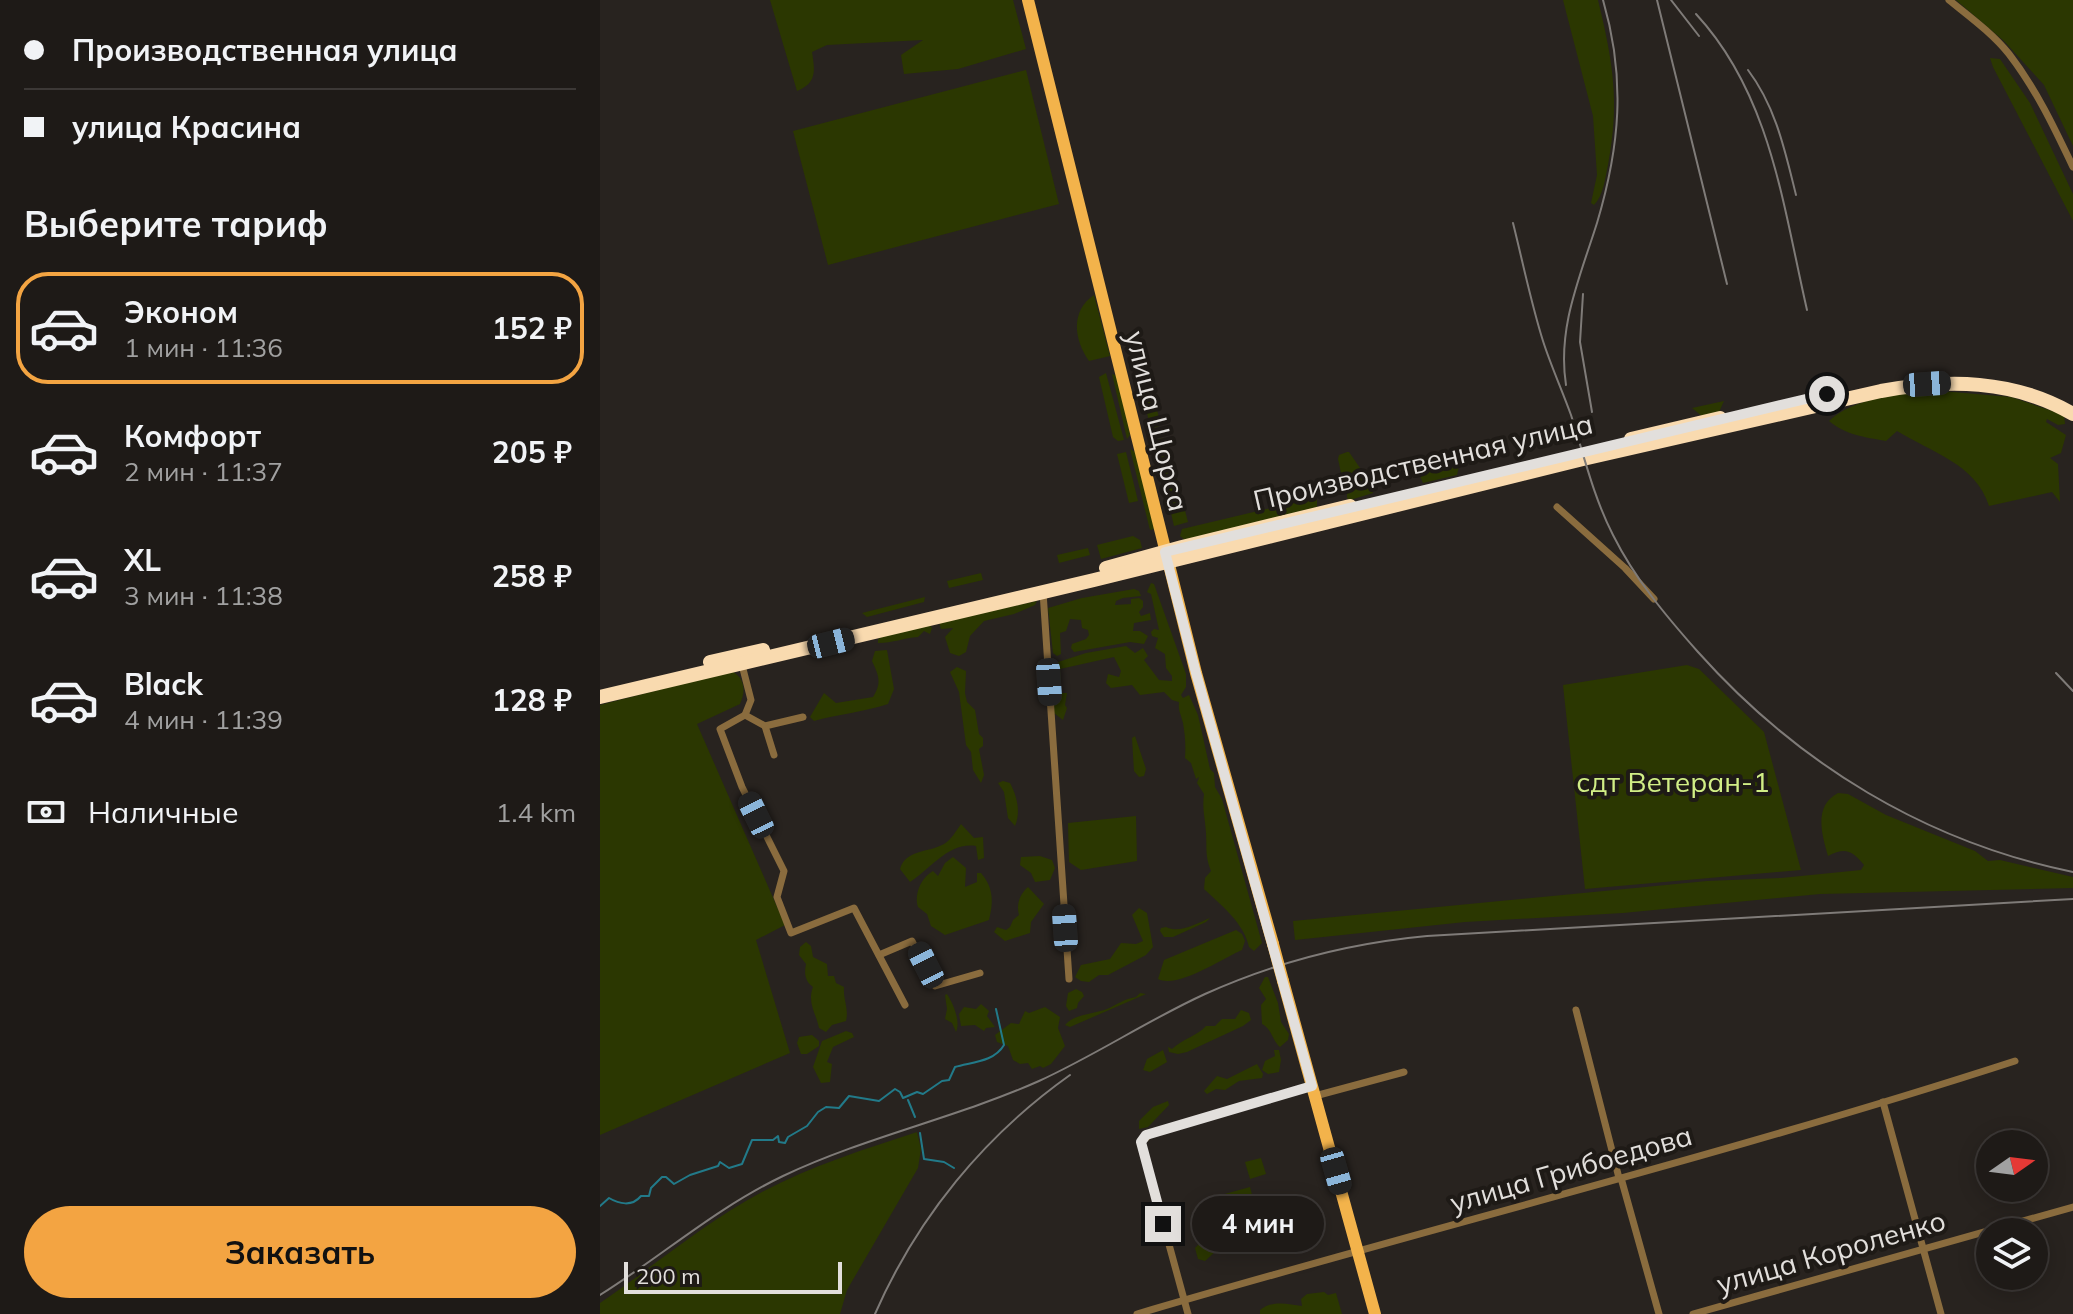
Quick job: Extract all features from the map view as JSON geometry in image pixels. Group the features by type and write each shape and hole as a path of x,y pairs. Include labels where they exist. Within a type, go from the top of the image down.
{"highway":[{"name":"Производственная улица","path":"600,688 1166,556 1903,378 1950,373 2017,382 2046,390 2073,403"},
{"name":"Производственная улица","path":"1756,414 1949,382 1970,382 2018,391 2056,404 2073,414"},
{"name":"Производственная улица","path":"600,697 1043,592 1166,556"}],"main road":[{"name":"улица Щорса","path":"1028,0 1196,673 1375,1314"}],"street":[{"path":"1949,0 2008,53 2039,96 2073,167"},
{"path":"1557,507 1654,599"},
{"path":"1043,592 1069,979"},
{"path":"742,665 751,700 745,715 720,729 742,787 784,871 777,897 791,933 854,908 905,1005"},
{"path":"745,715 765,726 803,717"},
{"path":"765,726 774,755"},
{"path":"879,955 912,941 935,986 980,973"},
{"path":"1576,1010 1659,1314"},
{"name":"улица Грибоедова","path":"1137,1314 1620,1178 2015,1061"},
{"path":"1188,1314 1141,1142 1153,1132 1313,1091 1404,1072"},
{"path":"1883,1102 1941,1314"},
{"name":"улица Короленко","path":"1693,1314 2073,1207"}],"green space":[{"path":"770,0 1013,0 1026,49 958,69 904,74 901,55 923,40 827,45 812,52 813,76 804,88 797,91"},
{"path":"1563,0 1598,0 1608,43 1614,121 1603,187 1594,205 1591,203 1597,175 1593,116"},
{"path":"1956,0 2073,0 2073,146 2044,85 2004,41"},
{"path":"1990,58 2000,59 2030,103 2073,194 2073,221 1993,67"},
{"path":"1026,70 1059,204 828,265 793,131"},
{"path":"1094,295 1110,356 1089,361 1080,344 1077,326 1081,309"},
{"path":"1141,344 1160,422 1159,426 1151,429 1130,346"},
{"path":"1106,373 1124,440 1118,441 1113,437 1099,377"},
{"path":"1112,374 1117,376 1130,435 1127,439"},
{"path":"1929,390 2011,397 2064,415 2065,424 2058,425 2047,419 2046,422 2066,435 2061,453 2050,458 2058,464 2060,502 2052,492 1989,506 1983,492 1963,469 1897,431 1886,441 1863,437 1829,421 1863,402"},
{"path":"1724,401 1719,412 1703,417 1692,408"},
{"path":"1166,438 1188,522 1174,526 1155,445 1158,439"},
{"path":"1130,449 1135,452 1155,529 1150,530"},
{"path":"1126,452 1138,501 1129,503 1117,454"},
{"path":"1349,452 1369,481 1344,487 1338,459 1339,455"},
{"path":"1454,460 1459,466 1457,475 1423,483 1419,474 1421,468"},
{"path":"1370,485 1373,493 1350,500 1347,498 1347,490"},
{"path":"1317,497 1317,507 1185,540 1180,536 1182,529"},
{"path":"1133,536 1140,540 1142,548 1101,559 1097,545"},
{"path":"1088,548 1090,555 1059,563 1057,555"},
{"path":"981,573 983,580 949,588 947,581"},
{"path":"1151,583 1154,584 1186,674 1186,687 1181,695 1183,698 1189,695 1198,715 1215,787 1222,799 1262,943 1254,951 1237,922 1204,889 1205,878 1211,871 1204,794 1197,783 1199,777 1196,779 1191,763 1185,758 1179,702 1164,692 1140,695 1132,685 1111,688 1106,683 1108,674 1119,677 1121,671 1114,657 1060,669 1061,693 1067,693 1067,708 1063,720 1054,713 1055,663 1086,653 1126,646 1135,653 1143,648 1148,656 1144,660 1159,680 1172,681 1166,668 1165,654 1155,648 1158,638 1151,632 1159,630 1151,594 1147,592"},
{"path":"1134,589 1141,596 1123,598 1115,605 1131,604 1131,599 1143,601 1139,612 1141,616 1150,613 1151,620 1134,623 1133,631 1148,636 1144,644 1130,642 1074,652 1072,644 1089,635 1088,630 1082,628 1081,620 1070,619 1066,631 1060,633 1061,654 1057,656 1053,653 1048,608 1082,598"},
{"path":"925,597 924,602 867,617 862,613"},
{"path":"1037,601 1035,605 1014,614 984,621 970,636 966,652 959,656 950,653 945,637 953,628 941,629 939,622"},
{"path":"928,623 932,628 930,634 924,631 918,637 878,643 878,639 889,633"},
{"path":"887,650 894,689 888,704 814,721 810,717 824,693 836,703 873,697 878,688 878,679 872,661 875,651"},
{"name":"сдт Ветеран-1","path":"1687,665 1699,669 1764,732 1801,870 1585,889 1563,685"},
{"path":"957,667 966,671 967,702 975,710 979,734 983,738 983,746 979,749 984,775 981,783 973,770 971,752 966,745 959,692 950,672"},
{"path":"732,671 743,685 740,704 697,724 785,925 756,940 790,1053 600,1135 600,705"},
{"path":"1135,736 1146,769 1144,776 1139,777 1134,771 1132,738"},
{"path":"998,783 1010,783 1016,799 1018,815 1015,826 1008,818 1004,792"},
{"path":"1838,793 1848,794 1886,815 1975,851 1988,861 2000,860 2073,877 2073,888 1820,894 1623,913 1465,922 1295,940 1293,921 1707,881 1861,870 1864,865 1848,852 1828,856 1822,813 1825,805"},
{"path":"1136,816 1137,861 1081,870 1069,862 1068,823"},
{"path":"961,824 974,838 983,837 984,858 978,860 976,846 957,848 910,882 900,869 907,858 944,844"},
{"path":"1040,856 1052,860 1055,868 1050,880 1035,882 1031,873 1020,865 1021,857"},
{"path":"953,857 966,868 965,887 977,882 977,873 985,878 992,907 989,920 945,935 931,926 927,914 918,907 917,897 925,878 933,871 938,876 945,863"},
{"path":"1028,887 1044,904 1031,922 1030,933 1005,941 994,932 997,927 1006,930 1010,927 1019,915 1019,900"},
{"path":"1139,908 1147,913 1153,947 1146,955 1089,982 1075,977 1081,965 1110,959 1121,943 1143,941 1132,915"},
{"path":"1210,918 1173,937 1164,937 1160,931 1166,927 1183,929"},
{"path":"1236,930 1245,941 1242,950 1177,980 1158,979 1164,960"},
{"path":"806,942 811,946 813,957 827,964 828,976 834,976 836,983 844,987 846,1021 832,1025 826,1032 819,1028 811,1003 813,987 805,974 806,964 799,955 800,947"},
{"path":"1268,977 1281,1022 1289,1034 1288,1040 1280,1047 1262,1024 1261,1005 1266,999 1259,988"},
{"path":"1076,989 1084,996 1077,1008 1069,1011 1066,1006 1068,993"},
{"path":"1140,993 1146,994 1070,1027 1065,1025 1136,997"},
{"path":"947,994 957,1018 956,1032 952,1023 945,1019"},
{"path":"981,1004 989,1011 987,1016 995,1027 984,1031 975,1025 961,1026 959,1014 964,1007 976,1009"},
{"path":"1045,1007 1060,1017 1058,1028 1065,1046 1051,1064 1032,1069 1028,1063 1020,1064 1013,1060 1008,1046 997,1042 995,1035 1011,1023 1019,1024 1025,1011 1029,1013"},
{"path":"1241,1010 1249,1013 1251,1020 1243,1026 1187,1052 1169,1052 1168,1047 1172,1049 1206,1026 1215,1026 1222,1019 1235,1019"},
{"path":"846,1031 854,1037 833,1047 827,1062 832,1064 830,1082 821,1083 813,1067 822,1041"},
{"path":"812,1035 819,1041 819,1046 807,1054 801,1054 797,1043 799,1037"},
{"path":"1163,1050 1167,1062 1150,1072 1143,1070 1147,1059"},
{"path":"1274,1050 1279,1050 1279,1072 1268,1074 1262,1070 1265,1061 1275,1056"},
{"path":"1257,1064 1262,1078 1239,1081 1225,1090 1216,1089 1207,1094 1204,1091 1217,1076 1227,1079"},
{"path":"1168,1101 1169,1105 1148,1127 1139,1129 1139,1121 1153,1107"},
{"path":"917,1132 921,1149 918,1168 847,1290 840,1314 600,1314 600,1303 741,1204 819,1166"},
{"path":"1261,1158 1266,1174 1250,1179 1245,1162"},
{"path":"1250,1187 1255,1206 1226,1214 1221,1195"},
{"path":"1252,1208 1257,1210 1263,1222 1272,1216 1287,1217 1297,1210 1302,1213 1299,1221 1258,1234 1246,1227 1235,1232 1224,1232 1220,1235 1216,1251 1205,1261 1198,1259 1195,1248 1199,1244 1210,1243 1213,1238 1211,1228 1216,1225 1218,1217 1224,1214 1230,1217"},
{"path":"1324,1292 1328,1295 1336,1293 1342,1314 1260,1314 1260,1310 1275,1304 1302,1306 1301,1299 1307,1294"}],"waterway":[{"path":"600,1206 609,1198 625,1203 649,1196 651,1188 662,1177 674,1184 718,1166 720,1162 729,1168 742,1164 752,1140 773,1140 778,1136 779,1142 785,1143 788,1137 807,1126 818,1112 826,1107 839,1108 849,1096 879,1101 895,1089 903,1098 917,1092 923,1094 942,1081 949,1080 955,1067 982,1060 1000,1051 1004,1045 996,1009"},
{"path":"908,1100 915,1117"},
{"path":"920,1133 924,1159 944,1162 954,1168"}],"railway":[{"path":"1566,385 1567,323 1605,195 1615,139 1615,57 1603,0"},
{"path":"1657,0 1727,284"},
{"path":"1671,0 1699,36"},
{"path":"1696,14 1742,80 1758,116 1781,192 1807,310"},
{"path":"1748,70 1773,114 1796,195"},
{"path":"1513,223 1543,341 1606,520 1641,582 1686,638 1737,692 1778,729 1868,793 1966,841 2019,859 2073,872"},
{"path":"1583,294 1580,342 1592,412"},
{"path":"2056,673 2073,691"},
{"path":"600,1295 712,1217 783,1176 846,1150 1039,1081 1205,994 1286,963 1370,944 1427,936 2073,899"},
{"path":"875,1314 911,1245 956,1181 1009,1125 1070,1075"}],"route":[{"path":"1163,1224 1141,1142 1146,1135 1312,1086 1165,552 1827,394"}]}
